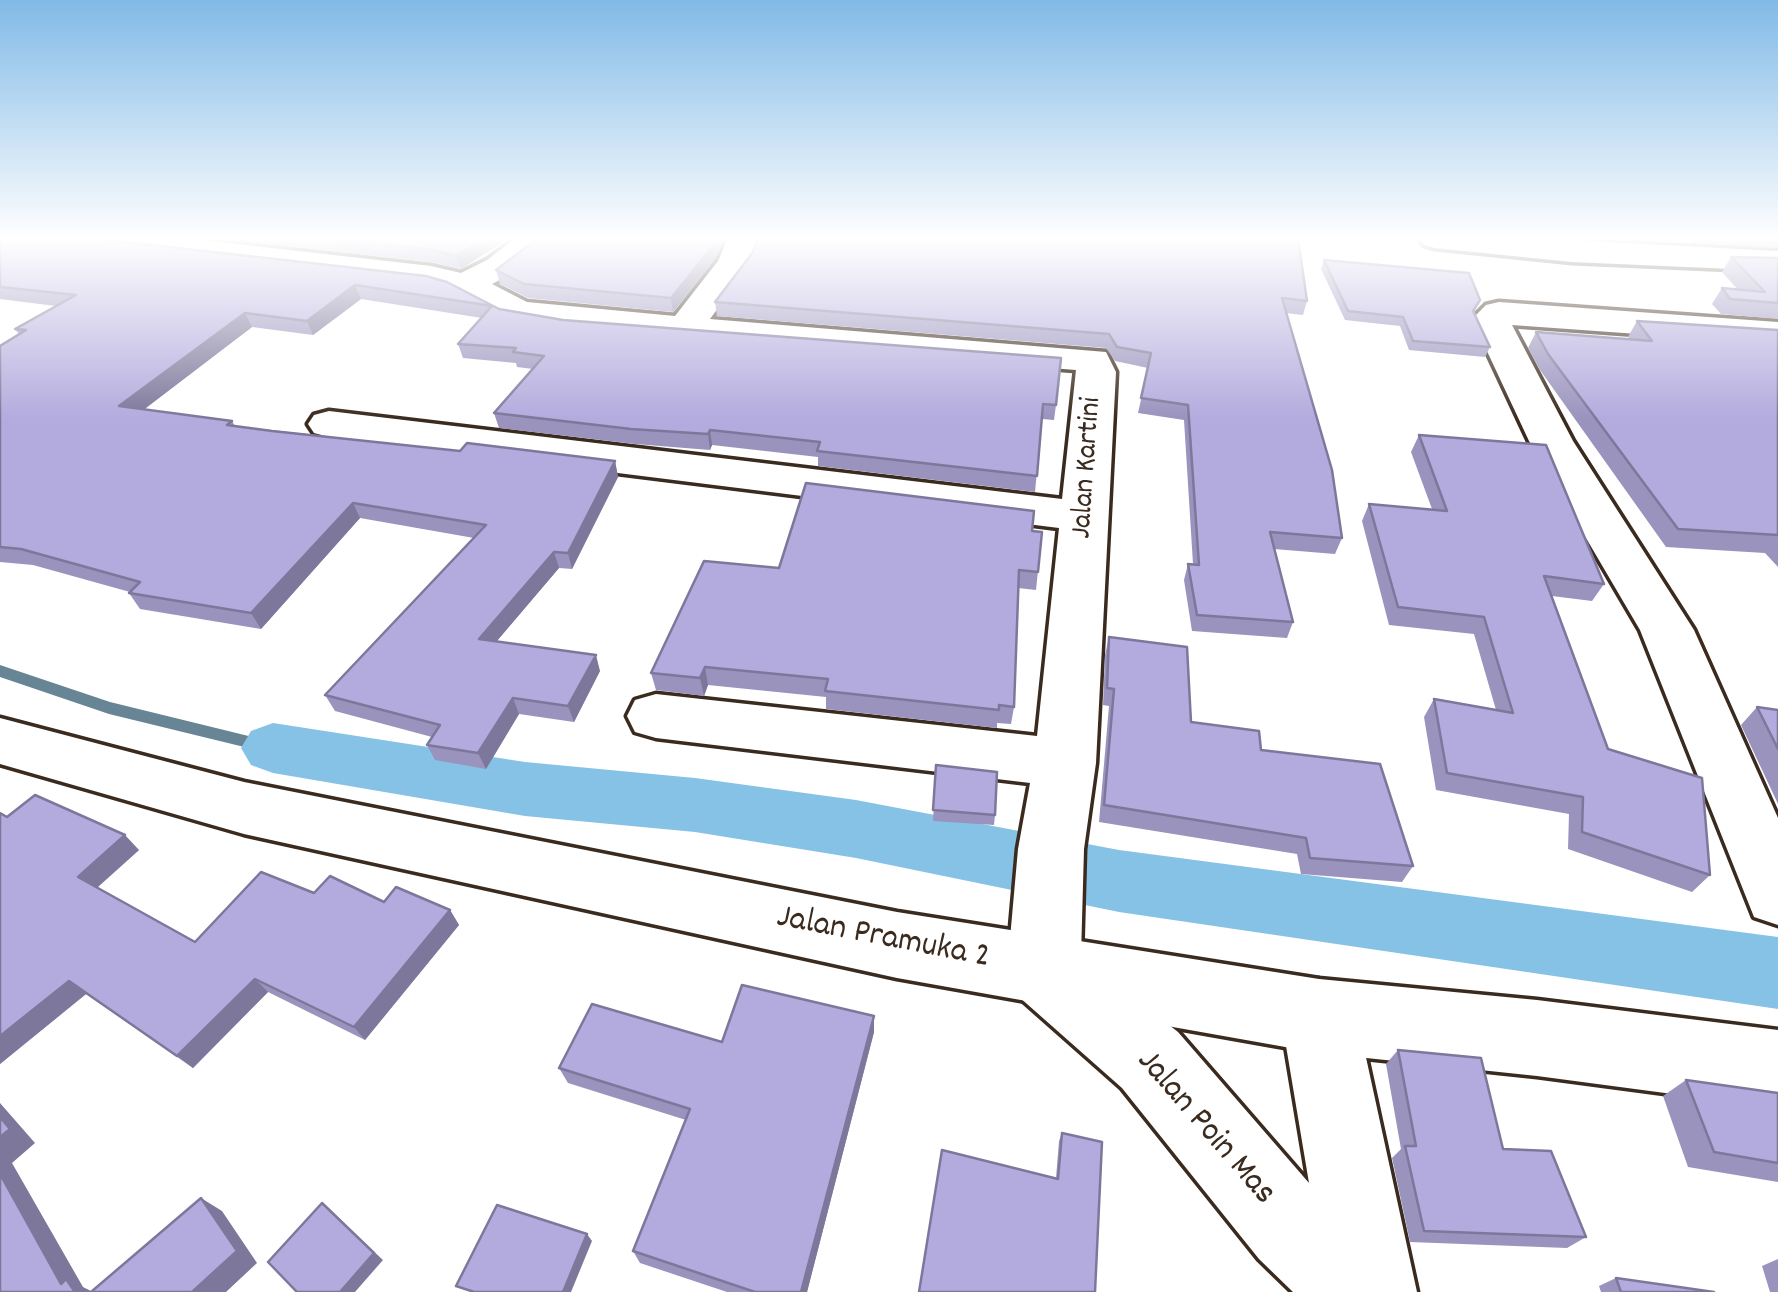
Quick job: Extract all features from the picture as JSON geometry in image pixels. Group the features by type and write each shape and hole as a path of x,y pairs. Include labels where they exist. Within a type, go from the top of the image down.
{"street":[{"name":"Jalan Kartini","path":"492,298 517,312 684,329 1092,360 1096,372 1086,517 1065,762 1052,849 1046,958"},
{"path":"684,329 707,298"},
{"path":"1777,334 1510,314 1492,315 1490,319 1574,482 1666,630 1778,895"},
{"path":"328,424 1086,517"},
{"path":"656,716 1065,762"},
{"name":"Jalan Pramuka 2","path":"0,741 244,808 897,946 1046,958 1319,1016 1537,1038 1778,1069"},
{"name":"Jalan Poin Mas","path":"1046,958 1150,1060 1290,1228 1358,1292"},
{"path":"1319,1016 1372,1292"}],"building":[{"path":"70,298 337,298 307,321 245,313 119,406 232,421 227,425 272,431 460,451 467,443 615,461 568,553 554,552 479,639 596,655 568,706 513,698 478,753 427,745 440,725 325,695 486,525 353,503 251,613 129,593 140,582 21,549 0,547 0,346 26,330 15,329"},
{"path":"442,298 478,298 499,309 563,320 1061,358 1056,405 1043,404 1037,476 817,451 820,442 710,430 708,434 631,429 494,413 544,356 513,352 516,348 458,344 492,306"},
{"path":"718,298 1282,298 1332,470 1342,538 1270,532 1293,622 1197,615 1188,564 1199,565 1188,405 1141,398 1151,353 1117,347 1109,334 715,302"},
{"path":"1342,298 1479,298 1473,311 1490,347 1413,341 1403,317 1348,311"},
{"path":"1778,298 1778,303 1730,299"},
{"path":"1637,321 1778,330 1778,535 1678,529 1548,354 1536,332 1652,341"},
{"path":"1419,435 1546,445 1604,584 1544,576 1608,749 1702,778 1710,875 1582,832 1583,797 1447,773 1434,699 1513,713 1484,617 1398,607 1369,504 1447,511"},
{"path":"806,483 1034,511 1032,531 1042,532 1038,572 1019,570 1014,707 999,705 999,710 825,691 828,679 705,667 700,678 651,673 704,561 779,568"},
{"path":"1109,637 1187,647 1191,722 1259,731 1261,750 1380,764 1413,866 1310,858 1306,838 1104,805 1114,689 1107,688"},
{"path":"1757,707 1778,710 1778,749"},
{"path":"936,765 997,772 995,815 933,810"},
{"path":"35,795 125,835 78,877 195,942 261,872 314,893 330,876 384,902 396,887 450,910 354,1027 255,979 177,1056 69,981 0,1036 0,813 7,817"},
{"path":"742,985 874,1016 801,1292 755,1292 633,1251 690,1109 559,1068 592,1004 722,1042"},
{"path":"1398,1050 1481,1058 1503,1149 1551,1151 1586,1237 1424,1231 1405,1146 1416,1146"},
{"path":"1686,1080 1778,1093 1778,1163 1714,1152"},
{"path":"0,1117 10,1129 0,1137"},
{"path":"1062,1133 1102,1142 1095,1292 919,1292 942,1150 1058,1179"},
{"path":"0,1174 61,1284 66,1279 75,1292 0,1292"},
{"path":"201,1198 237,1251 192,1292 91,1292"},
{"path":"322,1203 374,1253 340,1292 297,1292 268,1262"},
{"path":"497,1205 587,1234 563,1292 474,1292 456,1286"},
{"path":"1616,1278 1714,1292 1621,1292"}],"waterway":[{"path":"0,671 109,708 273,748"},
{"path":"273,748 525,789 695,805 856,829 1119,881 1778,973"}]}
